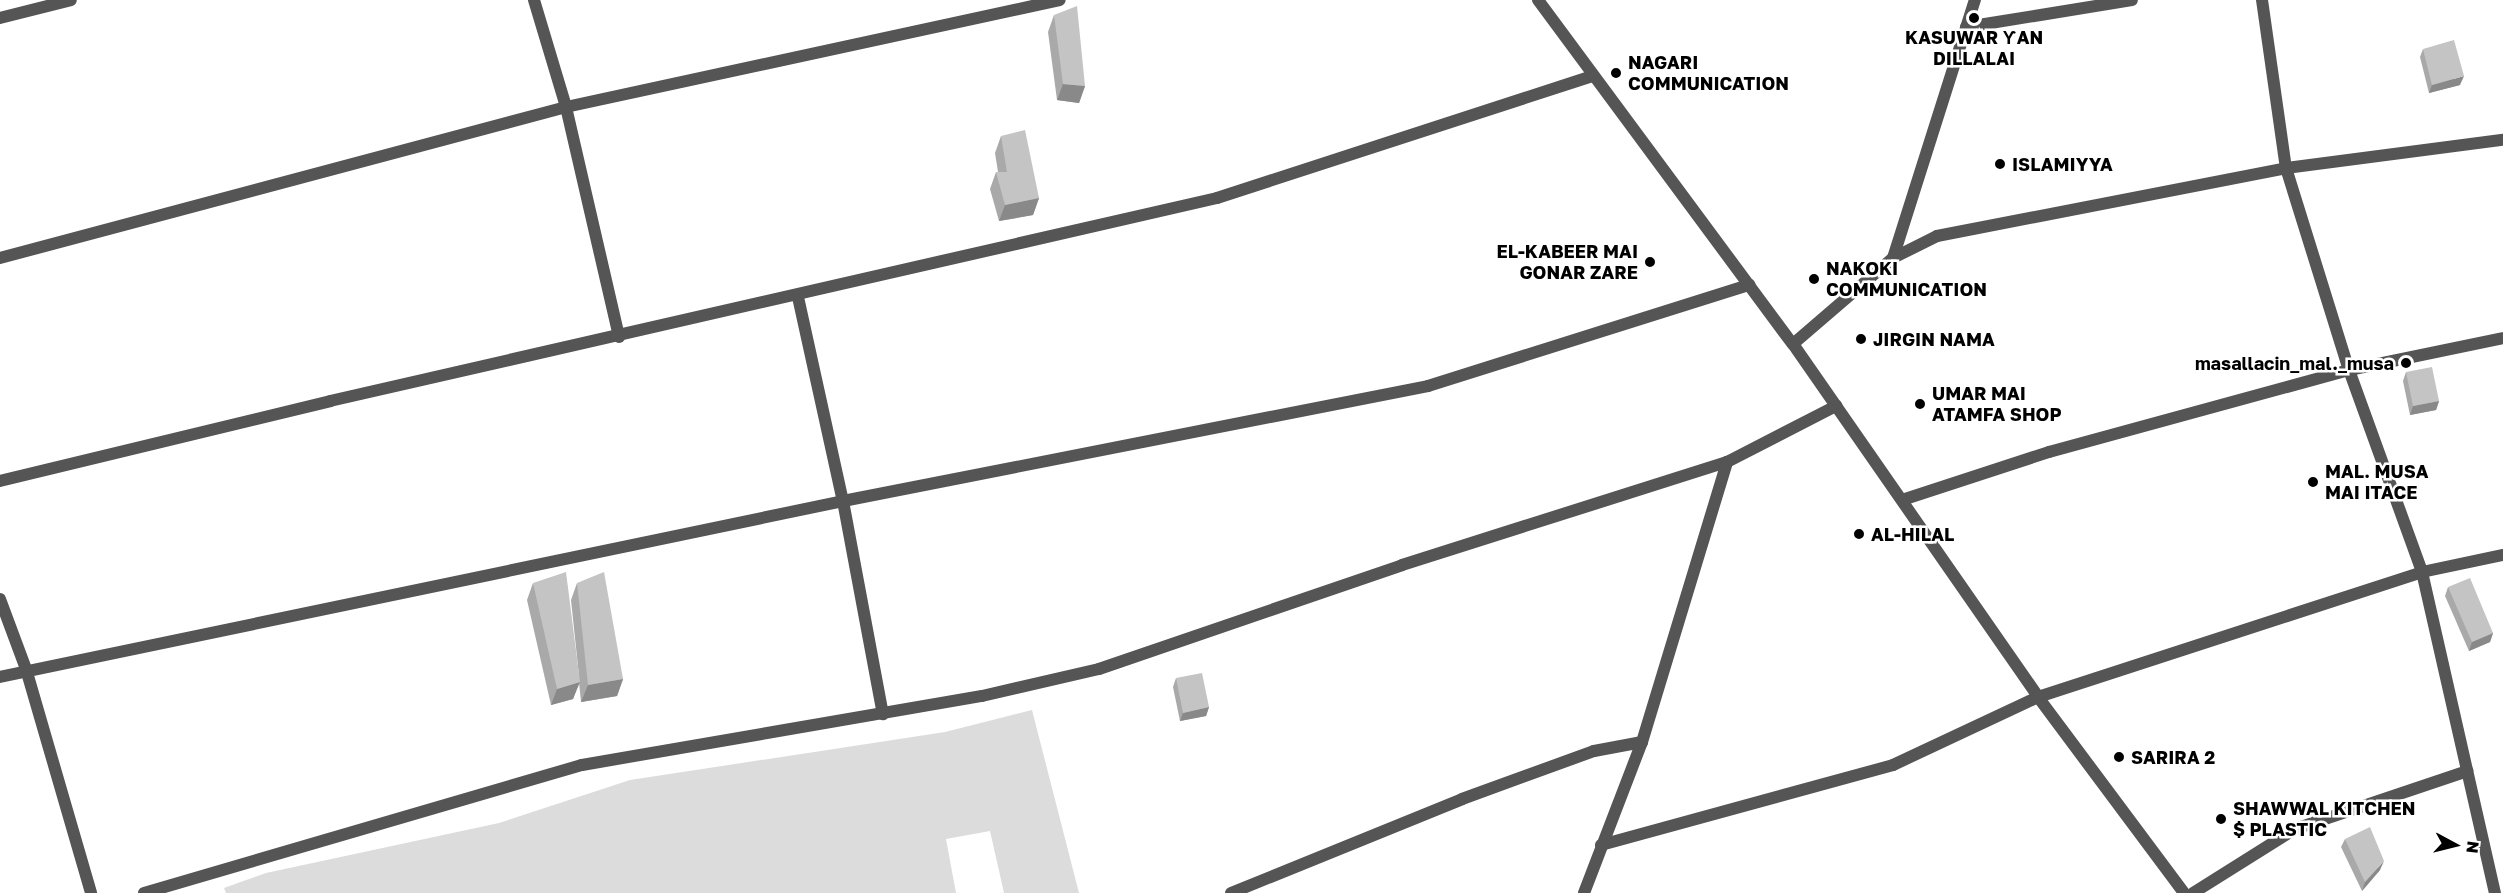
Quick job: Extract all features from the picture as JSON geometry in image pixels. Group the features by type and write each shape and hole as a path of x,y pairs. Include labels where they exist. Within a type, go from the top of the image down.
{"street":[{"path":"0,18 71,0"},
{"path":"534,0 566,108 619,336"},
{"path":"0,258 566,108 1060,0"},
{"path":"1538,0 1592,76 1793,344 2038,697 2184,893"},
{"path":"1893,258 1975,0"},
{"path":"1966,27 2132,0"},
{"path":"2262,0 2286,168 2349,370 2422,572 2495,893"},
{"path":"0,481 330,401 798,297 1217,198 1592,76"},
{"path":"1793,344 1893,258 1937,236 1977,225 2286,168 2503,140"},
{"path":"0,676 843,501 1428,386 1749,285"},
{"path":"798,297 843,501 883,714"},
{"path":"1902,500 2049,452 2349,370 2503,338"},
{"path":"144,893 582,765 982,696 1099,669 1402,565 1727,462 1836,406"},
{"path":"1584,893 1642,742 1727,462"},
{"path":"1601,845 1893,765 2038,697 2422,572 2503,555"},
{"path":"0,599 26,669 91,893"},
{"path":"1231,893 1473,795 1594,751 1642,742"},
{"path":"2193,893 2295,829 2467,771"}],"shaded area":[{"path":"1032,710 1079,893 1004,893 990,831 946,839 956,893 226,893 224,888 266,873 499,823 630,780 945,732"}],"building":[{"path":"1077,6 1085,86 1063,84 1054,15"},
{"path":"2454,40 2464,76 2432,85 2423,49"},
{"path":"1025,130 1039,198 1005,205 996,172 1007,172 1001,136"},
{"path":"2432,367 2439,401 2413,406 2406,372"},
{"path":"566,572 580,682 557,689 533,583"},
{"path":"604,572 623,679 588,685 577,583"},
{"path":"2470,578 2493,633 2472,642 2448,587"},
{"path":"1202,673 1209,707 1183,713 1176,678"},
{"path":"2370,827 2384,861 2365,882 2345,839"}],"place":[{"name":"KASUWAR ƳAN DILLALAI","path":"1974,18"},
{"name":"NAGARI COMMUNICATION","path":"1616,73"},
{"name":"ISLAMIYYA","path":"2000,164"},
{"name":"EL-KABEER MAI GONAR ZARE","path":"1650,262"},
{"name":"NAKOKI COMMUNICATION","path":"1814,279"},
{"name":"JIRGIN NAMA","path":"1861,339"},
{"name":"masallacin_mal._musa","path":"2406,363"},
{"name":"UMAR MAI ATAMFA SHOP","path":"1920,404"},
{"name":"MAL. MUSA MAI ITACE","path":"2313,482"},
{"name":"AL-HILAL","path":"1859,534"},
{"name":"SARIRA 2","path":"2119,757"},
{"name":"SHAWWAL KITCHEN $ PLASTIC","path":"2221,819"}]}
